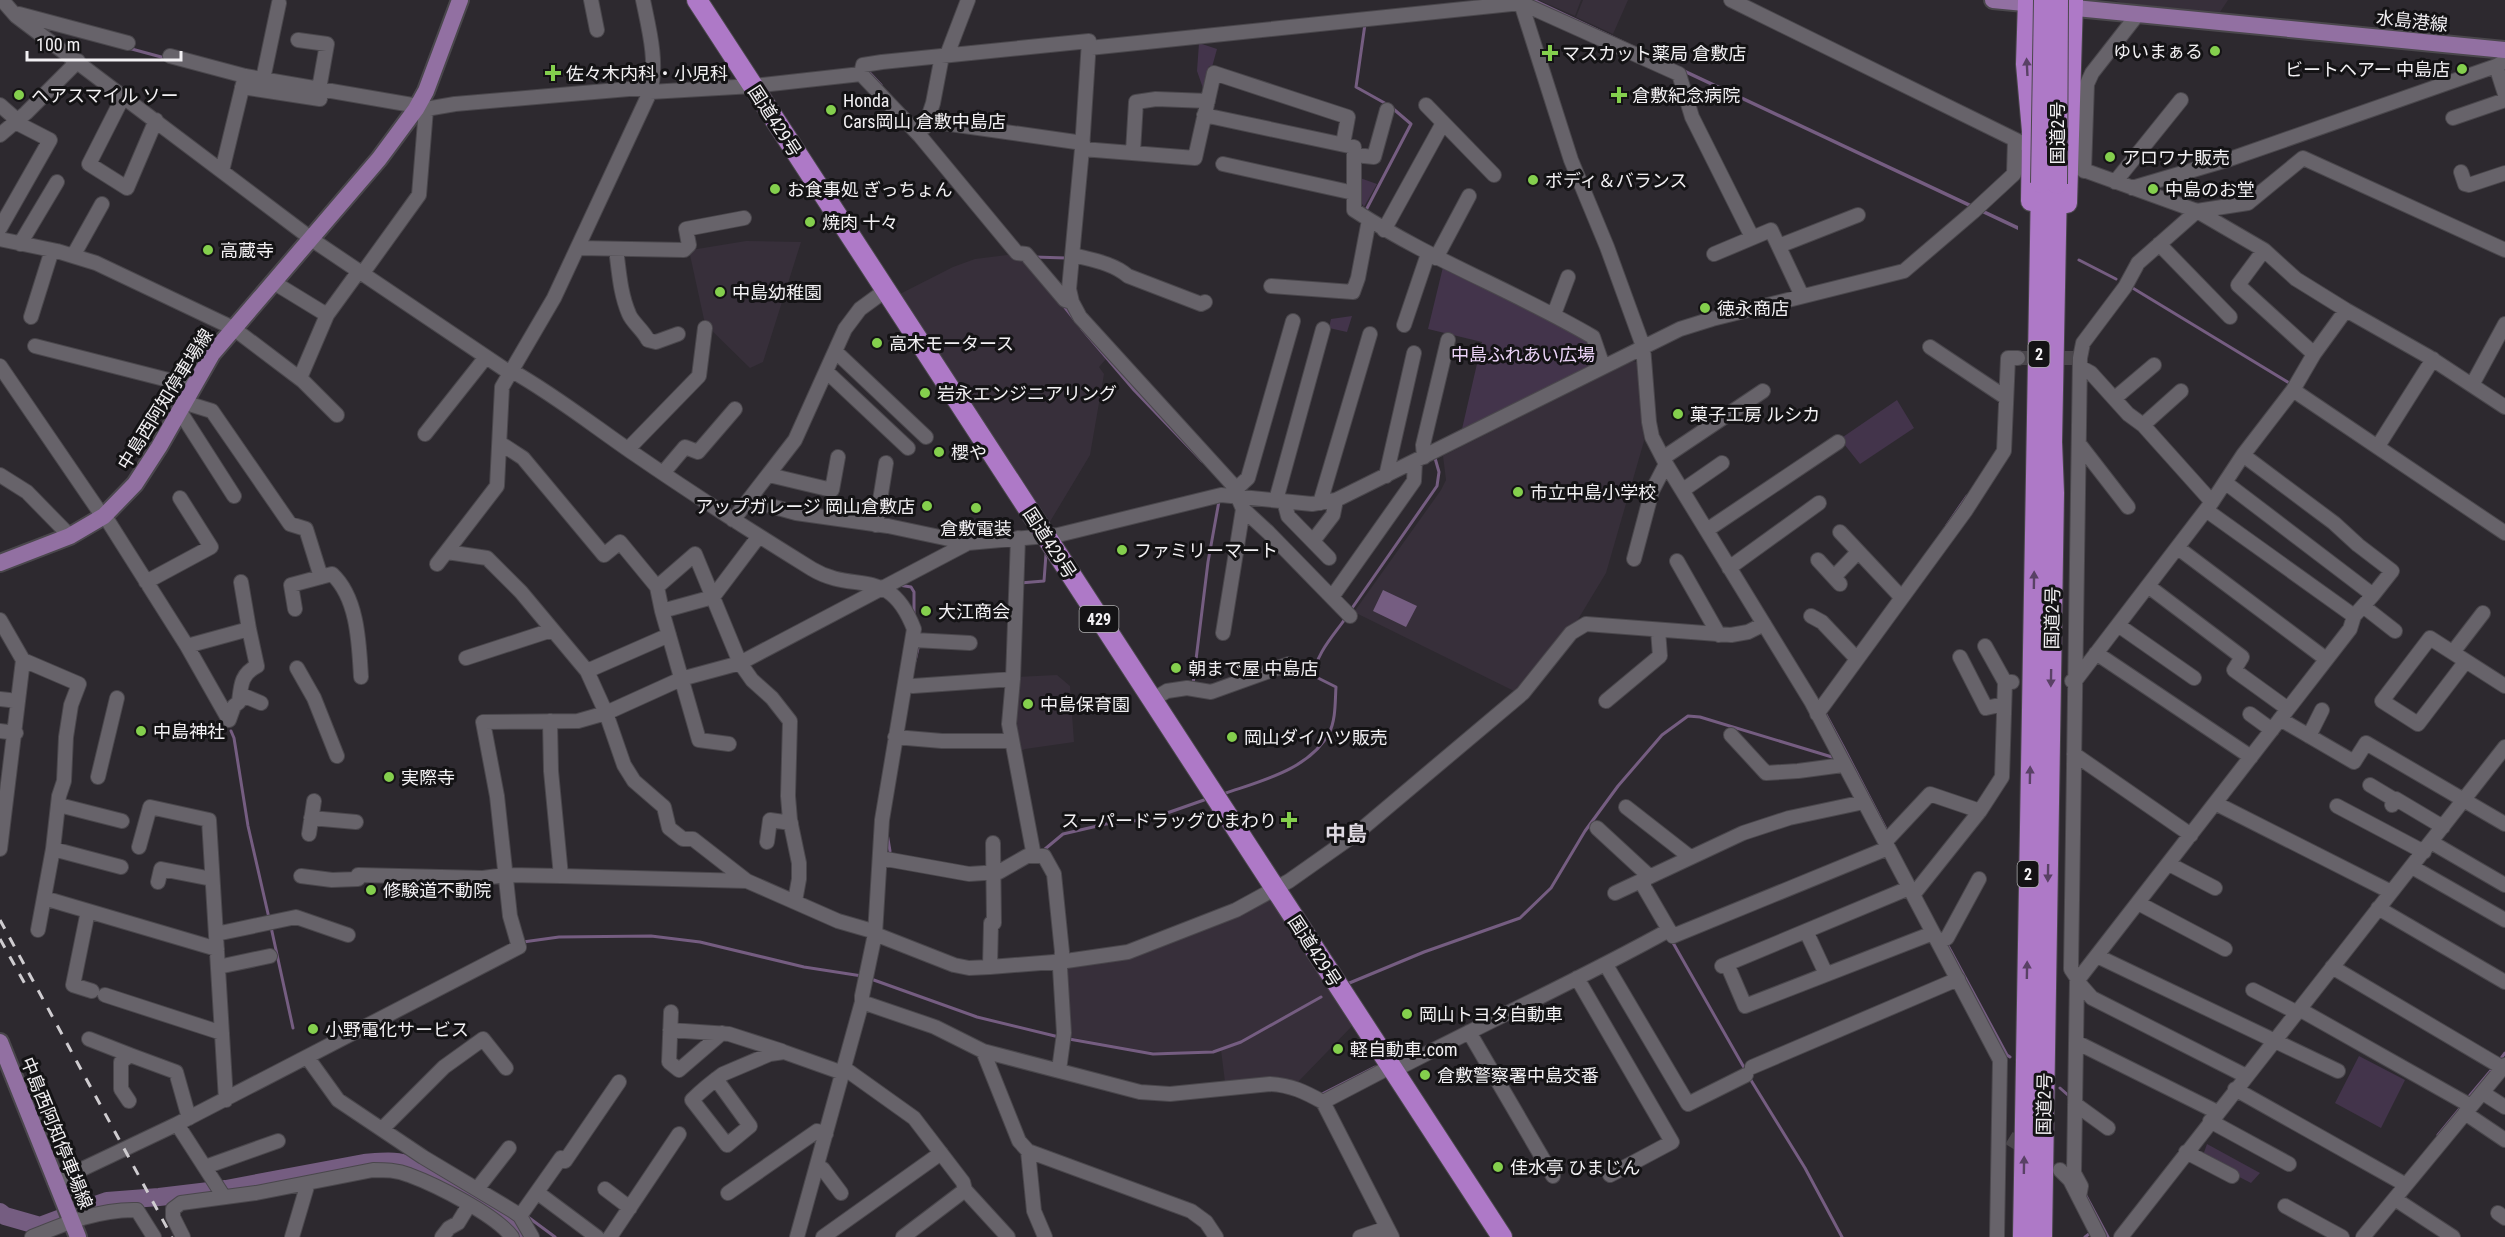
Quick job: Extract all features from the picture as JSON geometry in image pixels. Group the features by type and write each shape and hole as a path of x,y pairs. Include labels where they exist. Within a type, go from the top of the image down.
{"highway":[{"name":"国道429号","path":"697,0 1502,1237"},
{"name":"国道2号","path":"2033,1 2049,184 2054,493 2043,1237"},
{"path":"2033,1 2026,64 2032,131 2027,443 2035,524"},
{"name":"国道2号","path":"2022,1233 2035,524 2049,184 2068,3"},
{"path":"2054,493 2062,450 2068,3"}],"main road":[{"name":"中島西阿知停車場線","path":"0,563 70,536 104,516 124,498 146,470 212,354 422,107 460,0"},
{"name":"水島港線","path":"1994,0 2068,3 2138,14 2505,50"},
{"name":"中島西阿知停車場線","path":"0,1042 74,1229"}],"street":[{"path":"2,0 6,10 223,167 311,238 363,271 486,357 630,447 735,517 759,536 822,575 884,587 908,614 917,640 882,820 873,932 862,1002 797,1237"},
{"path":"591,0 597,30"},
{"path":"437,564 497,486 502,387 554,298 579,248 651,89 651,45 643,0"},
{"path":"923,131 943,58 968,0"},
{"path":"749,500 796,513 876,525 968,543 1058,535 1236,492 1280,500 1320,503 1336,500 1680,329 1904,271 2014,174 2019,142 1731,0"},
{"path":"1520,1 1571,160 1607,247 1643,346 1652,437 1811,701 1820,709 1840,758 1940,938 1958,979 2000,1060 2003,1138 1997,1237"},
{"path":"170,56 243,81 422,107 651,89 753,86 862,71 882,62 1089,45 1520,1 1679,74 1692,117 1752,237"},
{"path":"263,79 279,3"},
{"path":"6,10 128,43"},
{"path":"2138,14 2092,73 2087,84 2081,170 2197,211 2264,250 2296,279 2433,359 2505,407"},
{"path":"297,40 327,44 322,94"},
{"path":"1089,45 1069,289 1072,302 1080,317 1233,484 1243,509 1333,596 1349,615"},
{"path":"0,135 78,60"},
{"path":"2132,188 2230,159 2501,63 2505,94"},
{"path":"862,71 923,131 1017,253 1026,254 1065,300 1072,302"},
{"path":"923,131 1195,158 1214,73 1348,117 1343,144"},
{"path":"243,81 263,79 322,94"},
{"path":"223,167 243,81"},
{"path":"124,95 89,164 128,188 156,120"},
{"path":"1132,152 1136,102 1156,99 1208,101"},
{"path":"2115,182 2181,100"},
{"path":"2453,118 2505,100"},
{"path":"0,105 16,121 50,140 0,228"},
{"path":"1426,105 1494,175"},
{"path":"300,378 327,315 419,195 422,107"},
{"path":"1355,155 1374,157 1387,110"},
{"path":"1204,115 1354,147 1354,210 1369,220 1386,226 1432,256 1554,314 1593,337 1603,366"},
{"path":"1386,226 1443,123"},
{"path":"2246,1076 2092,998 2071,969 2074,754 2071,681 2080,445 2078,361 2083,343 2125,287 2138,263 2197,211 2248,203 2302,158 2505,250"},
{"path":"1223,164 1354,193"},
{"path":"2461,172 2465,184 2469,185 2505,173"},
{"path":"20,244 57,182"},
{"path":"1404,325 1432,256 1469,196"},
{"path":"73,256 102,204"},
{"path":"1779,246 1858,215"},
{"path":"579,248 684,250 689,245 686,229 744,218"},
{"path":"1271,286 1353,292 1358,278 1369,220"},
{"path":"1714,254 1771,230 1802,296"},
{"path":"0,239 52,250 96,263 233,328 300,378 337,415"},
{"path":"2159,244 2230,317"},
{"path":"616,249 621,288 630,316 642,328 648,340 656,342 678,334"},
{"path":"31,317 52,250"},
{"path":"2264,250 2238,285 2314,354"},
{"path":"1073,255 1104,263 1128,276 1202,304 1205,302"},
{"path":"1554,314 1568,277"},
{"path":"273,282 327,315"},
{"path":"735,517 769,476 799,432 845,328 860,309 886,290"},
{"path":"2071,681 2096,653 2178,548 2226,483 2243,455 2294,388 2314,354 2346,310"},
{"path":"1236,492 1248,478 1293,321"},
{"path":"2472,385 2505,324"},
{"path":"630,447 699,376 705,328"},
{"path":"1323,329 1280,500 1288,516 1329,558"},
{"path":"1320,503 1370,334"},
{"path":"1333,596 1414,481 1448,340"},
{"path":"35,346 192,386"},
{"path":"1930,347 2005,397"},
{"path":"835,351 926,437"},
{"path":"1386,476 1414,352"},
{"path":"424,434 486,357"},
{"path":"1820,709 1857,659 1899,595 2004,451 2008,358 2014,358"},
{"path":"2379,444 2433,359"},
{"path":"2078,361 2128,414 2144,425 2209,506 2363,606"},
{"path":"2115,398 2154,365"},
{"path":"0,366 104,516 187,646 229,720 234,706 239,702 244,676 257,666 241,582"},
{"path":"826,370 908,448"},
{"path":"2294,388 2379,444 2505,533"},
{"path":"1634,559 1652,491 1665,461 1762,391"},
{"path":"2144,425 2181,391"},
{"path":"181,406 234,496"},
{"path":"181,406 212,411 290,524 306,529 321,577"},
{"path":"665,471 685,447 698,452 735,409"},
{"path":"1707,530 1838,442"},
{"path":"500,443 523,458 604,555 620,542 657,587 699,740 729,744"},
{"path":"2080,445 2128,507"},
{"path":"2095,1235 2074,1173 2078,981 2350,629 2363,606 2392,571 2334,523 2243,455"},
{"path":"769,476 832,490 838,457"},
{"path":"876,525 886,463"},
{"path":"1683,490 1722,463"},
{"path":"0,475 27,492 70,536"},
{"path":"2226,483 2363,606 2395,631"},
{"path":"146,582 212,547 180,498"},
{"path":"1313,541 1333,515 1336,500"},
{"path":"1729,568 1819,502"},
{"path":"1223,633 1243,509"},
{"path":"1839,532 1899,595"},
{"path":"662,611 713,597 759,536"},
{"path":"1017,538 1013,679 1009,724 1010,741 1034,856"},
{"path":"55,1182 226,1100 519,947 510,916 497,796 483,722 578,721 606,713 681,679 740,663 968,543"},
{"path":"2178,548 2326,659"},
{"path":"447,552 487,558 521,592 587,671 606,713 624,765 634,781 664,807 669,828 683,839 693,839 747,881 838,921 873,932 944,962 969,968 1064,961 1128,952 1236,910 1275,889 1358,833 1428,775 1523,693 1571,633 1586,624 1719,635 1739,634 1764,624"},
{"path":"1818,560 1837,581 1858,552"},
{"path":"657,587 695,554 740,663 752,680 772,698 790,721 788,796 800,879 795,902"},
{"path":"1677,561 1719,635"},
{"path":"295,609 291,585 332,574 336,578 353,610 358,633 361,677"},
{"path":"2148,586 2242,657 2234,670 2280,719 2354,762 2367,743 2505,824"},
{"path":"2452,652 2483,613"},
{"path":"1811,616 1822,622 1857,659"},
{"path":"0,620 23,660 16,733 0,849"},
{"path":"2118,625 2194,678"},
{"path":"187,646 249,629"},
{"path":"466,658 552,630"},
{"path":"1606,701 1660,656 1658,630"},
{"path":"587,671 669,635"},
{"path":"2466,661 2418,724 2382,701 2430,638 2452,652 2505,686"},
{"path":"917,640 970,643"},
{"path":"1979,879 1940,938 1826,974 1745,1006 1725,965 1806,931 1914,891 1980,811 2002,777 2004,704 2008,682 1985,646"},
{"path":"2096,653 2251,757"},
{"path":"1959,657 1986,708 2004,704"},
{"path":"23,660 79,684 71,705 66,737 64,781 38,930"},
{"path":"1152,700 1167,691 1187,688 1211,692 1288,664"},
{"path":"297,668 314,698 337,756"},
{"path":"909,685 1013,679"},
{"path":"240,694 261,703"},
{"path":"98,777 117,698"},
{"path":"0,699 18,701"},
{"path":"2309,736 2322,710"},
{"path":"2250,714 2280,719"},
{"path":"550,721 551,771 561,876"},
{"path":"0,731 16,733"},
{"path":"1731,735 1766,773 1840,758"},
{"path":"899,737 942,741 1010,741"},
{"path":"2125,1235 2213,1117 2505,747"},
{"path":"2074,754 2190,835"},
{"path":"2370,785 2393,802 2443,826"},
{"path":"1647,878 1644,887 1672,936 1888,841 1929,794 1980,811"},
{"path":"309,834 314,801"},
{"path":"1615,893 1743,833 1789,818 1864,802"},
{"path":"2215,803 2391,892"},
{"path":"59,805 122,821"},
{"path":"2337,806 2505,885"},
{"path":"139,847 150,807 209,820 226,1100"},
{"path":"1626,807 1690,857"},
{"path":"311,818 356,822"},
{"path":"767,842 770,820 791,823"},
{"path":"1597,828 1647,878"},
{"path":"990,968 991,923 994,923 993,843"},
{"path":"53,849 121,867"},
{"path":"880,858 952,873 993,873 1016,864 1028,856 1044,856 1054,874 1064,961 1063,1038 1059,1070"},
{"path":"2169,864 2215,888"},
{"path":"2412,867 2505,920"},
{"path":"158,882 161,868 212,879"},
{"path":"301,876 332,880 358,877 483,878 506,875 747,881"},
{"path":"44,898 217,949"},
{"path":"2138,903 2225,949"},
{"path":"2378,909 2505,982"},
{"path":"88,910 73,986 222,1033"},
{"path":"216,934 296,917 348,934"},
{"path":"1323,1102 1606,965 1669,930"},
{"path":"1806,931 1826,974"},
{"path":"218,967 270,956"},
{"path":"2097,956 2338,1071"},
{"path":"1606,965 1688,1104 1749,1071 1958,979"},
{"path":"2332,968 2500,1066 2483,1093 2467,1106 2402,1183 2395,1199 2365,1237"},
{"path":"1577,978 1672,1142 1610,1174"},
{"path":"2253,990 2298,1011 2467,1106 2505,1140"},
{"path":"862,1002 935,1027 983,1051 1140,1092 1170,1094 1260,1085 1287,1085 1302,1090 1323,1102 1389,1233 1360,1237"},
{"path":"671,1012 669,1062 679,1070 722,1033"},
{"path":"670,1030 722,1033 843,1070 914,1118 963,1182 965,1190 1008,1237"},
{"path":"1469,1032 1553,1176"},
{"path":"89,1039 176,1072 183,1121 205,1167 221,1192"},
{"path":"384,1127 444,1067 483,1039 506,1068"},
{"path":"2076,1042 2213,1117 2289,1164"},
{"path":"983,1051 1019,1141 1028,1151 1191,1211 1206,1222 1216,1237"},
{"path":"716,1079 750,1126 727,1145 692,1100 716,1079 745,1064 784,1052"},
{"path":"129,1101 121,1089 121,1062 130,1055"},
{"path":"307,1057 338,1100 384,1127 477,1189 512,1215 532,1237"},
{"path":"510,1236 512,1215 538,1193 561,1158 565,1161 620,1082"},
{"path":"2235,1089 2402,1183"},
{"path":"2483,1093 2505,1107"},
{"path":"2075,1104 2108,1128"},
{"path":"728,1193 817,1131 826,1134"},
{"path":"610,1237 680,1134"},
{"path":"205,1167 278,1140"},
{"path":"477,1189 509,1148"},
{"path":"1028,1151 1034,1211 1045,1237"},
{"path":"2186,1152 2232,1176"},
{"path":"823,1237 940,1153"},
{"path":"817,1166 823,1169 841,1193"},
{"path":"183,1237 174,1218 173,1209 181,1203 221,1192 308,1183 373,1170 390,1170 409,1174 469,1205 512,1215"},
{"path":"2060,1170 2080,1193"},
{"path":"292,1237 308,1183"},
{"path":"605,1189 630,1208"},
{"path":"903,1237 965,1190"},
{"path":"538,1193 597,1237"},
{"path":"2395,1199 2453,1237"},
{"path":"442,1237 449,1228 458,1223 469,1205"},
{"path":"2285,1206 2342,1237"},
{"path":"32,1237 74,1229 111,1210 137,1210 154,1237"}],"shaded area":[{"path":"1529,0 1537,0 2018,226 2018,230"},
{"path":"1539,0 1581,0 1575,16"},
{"path":"1583,0 1628,0 1613,34 1576,17"},
{"path":"2112,0 2228,0 2220,12"},
{"path":"746,241 801,242 763,362 750,368 705,324 690,255 691,250"},
{"path":"1007,255 1021,256 1106,359 1099,367 1104,374 1090,455 1048,525 894,297 953,267 975,259"},
{"path":"1633,361 1639,363 1644,441 1606,573 1577,621 1545,664 1539,665 1514,691 1354,612 1441,490 1446,480 1443,456"},
{"path":"1383,590 1417,606 1406,627 1373,611"},
{"path":"1057,675 1070,686 1074,742 1025,749 1015,754 1016,677"},
{"path":"1270,896 1354,1024 1297,1083 1225,1082 1221,1050 1183,1053 1144,1051 1069,1037 1065,965 1122,959"}],"green space":[{"path":"1199,43 1217,49 1212,67 1209,66 1204,91 1197,71"},
{"path":"1360,178 1377,184 1364,207 1359,199"},
{"name":"中島ふれあい広場","path":"1443,267 1589,340 1596,360 1593,367 1462,429 1482,342 1428,329"},
{"path":"1352,316 1347,332 1329,328 1331,319"},
{"path":"1897,400 1914,428 1860,464 1840,439"},
{"path":"2359,1056 2405,1080 2381,1128 2335,1103"},
{"path":"2207,1144 2260,1173 2251,1183 2202,1158"}],"waterway":[{"path":"1365,24 1356,87 1390,106 1411,124 1365,212"},
{"path":"128,48 165,58"},
{"path":"867,70 881,85"},
{"path":"1034,257 1066,258"},
{"path":"2079,260 2116,279"},
{"path":"2131,287 2291,384"},
{"path":"1063,305 1074,319"},
{"path":"1082,329 1134,390 1202,461"},
{"path":"1350,611 1437,486 1439,472 1435,458"},
{"path":"1947,525 1967,496"},
{"path":"1193,684 1208,562 1219,501"},
{"path":"1020,583 1044,581 1046,554"},
{"path":"899,585 911,587 914,592 914,615"},
{"path":"1226,793 1284,772 1310,756 1321,745 1333,722 1336,687 1314,676 1315,668 1325,646 1345,619"},
{"path":"915,661 919,644"},
{"path":"1824,711 1845,750"},
{"path":"1347,984 1424,952 1520,918 1551,888 1585,831 1618,786 1662,735 1688,716 1700,717 1835,756"},
{"path":"231,731 248,826 269,918"},
{"path":"1843,751 1845,750 1888,833"},
{"path":"1047,852 1045,849 1063,834 1106,824 1150,819 1204,800"},
{"path":"887,833 890,851"},
{"path":"271,927 293,1028"},
{"path":"523,942 559,937 651,936 700,942 804,967 862,976"},
{"path":"1672,941 1746,1071"},
{"path":"1946,942 2010,1057"},
{"path":"871,979 977,1017 1059,1037"},
{"path":"1069,1039 1153,1054 1213,1052 1241,1042 1321,997"},
{"path":"2499,1061 2505,1053"},
{"path":"1397,1061 1410,1055"},
{"path":"1320,1095 1375,1067"},
{"path":"2466,1100 2493,1068"},
{"path":"1749,1077 1805,1168 1842,1237"},
{"path":"2060,1088 2069,1098"},
{"path":"2438,1135 2462,1106"},
{"path":"76,1212 107,1201 226,1189 364,1163 391,1162 416,1168 479,1198 514,1221 523,1237"},
{"path":"2085,1194 2108,1237"},
{"path":"0,1212 5,1216 40,1226 64,1217"},
{"path":"528,1217 555,1237"},
{"path":"2085,1237 2093,1231"}],"tunnel":[{"path":"2018,358 2074,358"},
{"path":"2009,1138 2030,1151"}],"railway":[{"path":"0,920 172,1237"},
{"path":"0,939 25,984"}],"place":[{"name":"ゆいまぁる","path":"2215,51"},
{"name":"マスカット薬局 倉敷店","path":"1550,53"},
{"name":"ビートヘアー 中島店","path":"2462,69"},
{"name":"佐々木内科・小児科","path":"553,73"},
{"name":"ヘアスマイル ソー","path":"19,95"},
{"name":"倉敷紀念病院","path":"1619,95"},
{"name":"Honda Cars岡山 倉敷中島店","path":"831,110"},
{"name":"アロワナ販売","path":"2110,157"},
{"name":"ボディ＆バランス","path":"1533,180"},
{"name":"お食事処 ぎっちょん","path":"775,189"},
{"name":"中島のお堂","path":"2153,189"},
{"name":"焼肉 十々","path":"810,222"},
{"name":"高蔵寺","path":"208,250"},
{"name":"中島幼稚園","path":"720,292"},
{"name":"徳永商店","path":"1705,308"},
{"name":"高木モータース","path":"877,343"},
{"name":"岩永エンジニアリング","path":"925,393"},
{"name":"菓子工房 ルシカ","path":"1678,414"},
{"name":"櫻や","path":"939,452"},
{"name":"市立中島小学校","path":"1518,492"},
{"name":"アップガレージ 岡山倉敷店","path":"927,506"},
{"name":"倉敷電装","path":"976,508"},
{"name":"ファミリーマート","path":"1122,550"},
{"name":"大江商会","path":"926,611"},
{"name":"朝まで屋 中島店","path":"1176,668"},
{"name":"中島保育園","path":"1028,704"},
{"name":"中島神社","path":"141,731"},
{"name":"岡山ダイハツ販売","path":"1232,737"},
{"name":"実際寺","path":"389,777"},
{"name":"スーパードラッグひまわり","path":"1289,820"},
{"name":"修験道不動院","path":"371,890"},
{"name":"岡山トヨタ自動車","path":"1407,1014"},
{"name":"小野電化サービス","path":"313,1029"},
{"name":"軽自動車.com","path":"1338,1049"},
{"name":"倉敷警察署中島交番","path":"1425,1075"},
{"name":"佳水亭 ひまじん","path":"1498,1167"}],"district":[{"name":"中島","path":"1346,834"}]}
